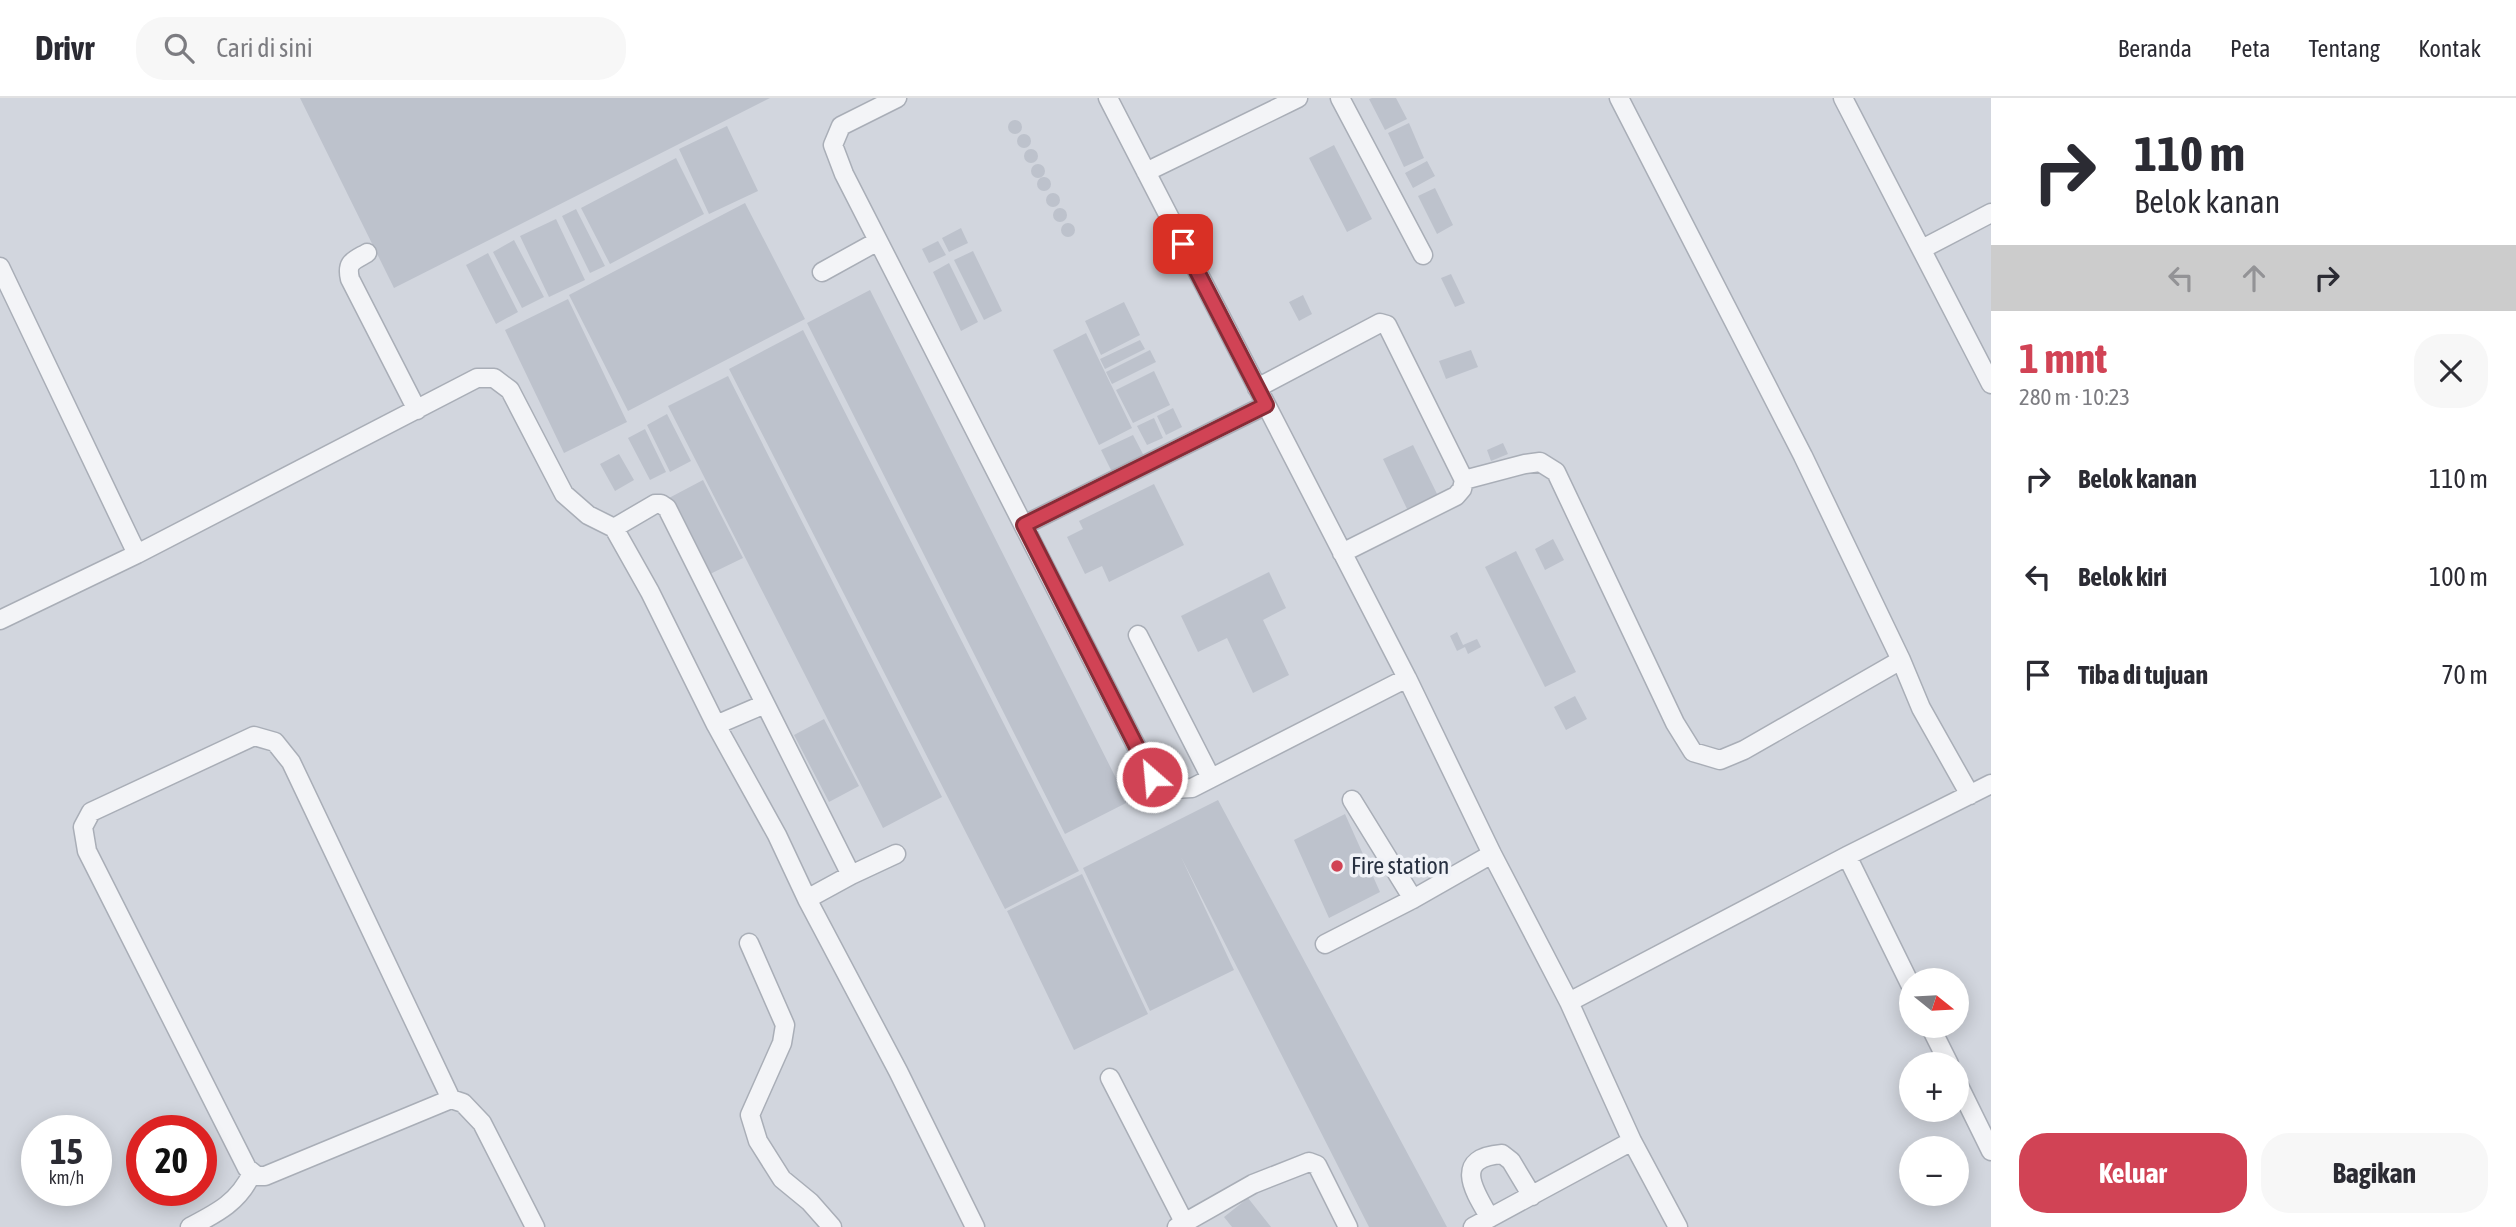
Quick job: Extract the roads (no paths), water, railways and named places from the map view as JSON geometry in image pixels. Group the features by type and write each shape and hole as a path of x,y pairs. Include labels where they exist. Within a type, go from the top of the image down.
{"lane":[{"path":"1108,98 1407,678 1492,854 1569,1002 1633,1141 1678,1227"},
{"path":"1146,172 1298,98"},
{"path":"1340,98 1423,256"},
{"path":"1619,98 1803,456 1901,660 1921,708 1970,795"},
{"path":"1843,98 1991,384"},
{"path":"891,99 841,126 833,145 844,174 1152,777 1172,789 1192,788 1407,678"},
{"path":"1922,248 1991,213"},
{"path":"822,272 878,241"},
{"path":"368,254 352,262 348,269 350,279 417,410"},
{"path":"0,267 137,554"},
{"path":"1257,388 1380,323 1387,325 1464,480 1462,489 1456,496 1342,553"},
{"path":"0,620 137,554 477,378 495,378 510,390 564,494 588,515 614,528 650,592 716,725 777,835 975,1227"},
{"path":"1024,525 1266,405"},
{"path":"1464,480 1540,462 1556,472 1669,710 1693,752 1720,760 1744,750 1901,660"},
{"path":"614,528 655,504 667,508 850,876"},
{"path":"1138,635 1211,778"},
{"path":"716,725 765,704"},
{"path":"452,1099 291,762 275,742 254,736 91,812 83,827 88,851 247,1168 252,1173 265,1176 274,1173 452,1099 463,1103 477,1115 535,1227"},
{"path":"1569,1002 1847,856 1991,784"},
{"path":"1352,800 1413,898"},
{"path":"807,899 896,854"},
{"path":"1325,944 1492,854"},
{"path":"1847,856 1902,968"},
{"path":"749,943 785,1025 782,1043 750,1115 758,1141 782,1179 810,1202 832,1227"},
{"path":"1110,1078 1181,1224 1253,1184 1309,1162 1317,1165 1348,1227"},
{"path":"1969,1106 1991,1151"},
{"path":"1473,1227 1633,1141"},
{"path":"1490,1217 1471,1186 1470,1176 1475,1164 1489,1155 1502,1154 1511,1161 1532,1196"},
{"path":"190,1227 236,1199 252,1173"}],"place":[{"name":"Fire station","path":"1337,866"}]}
